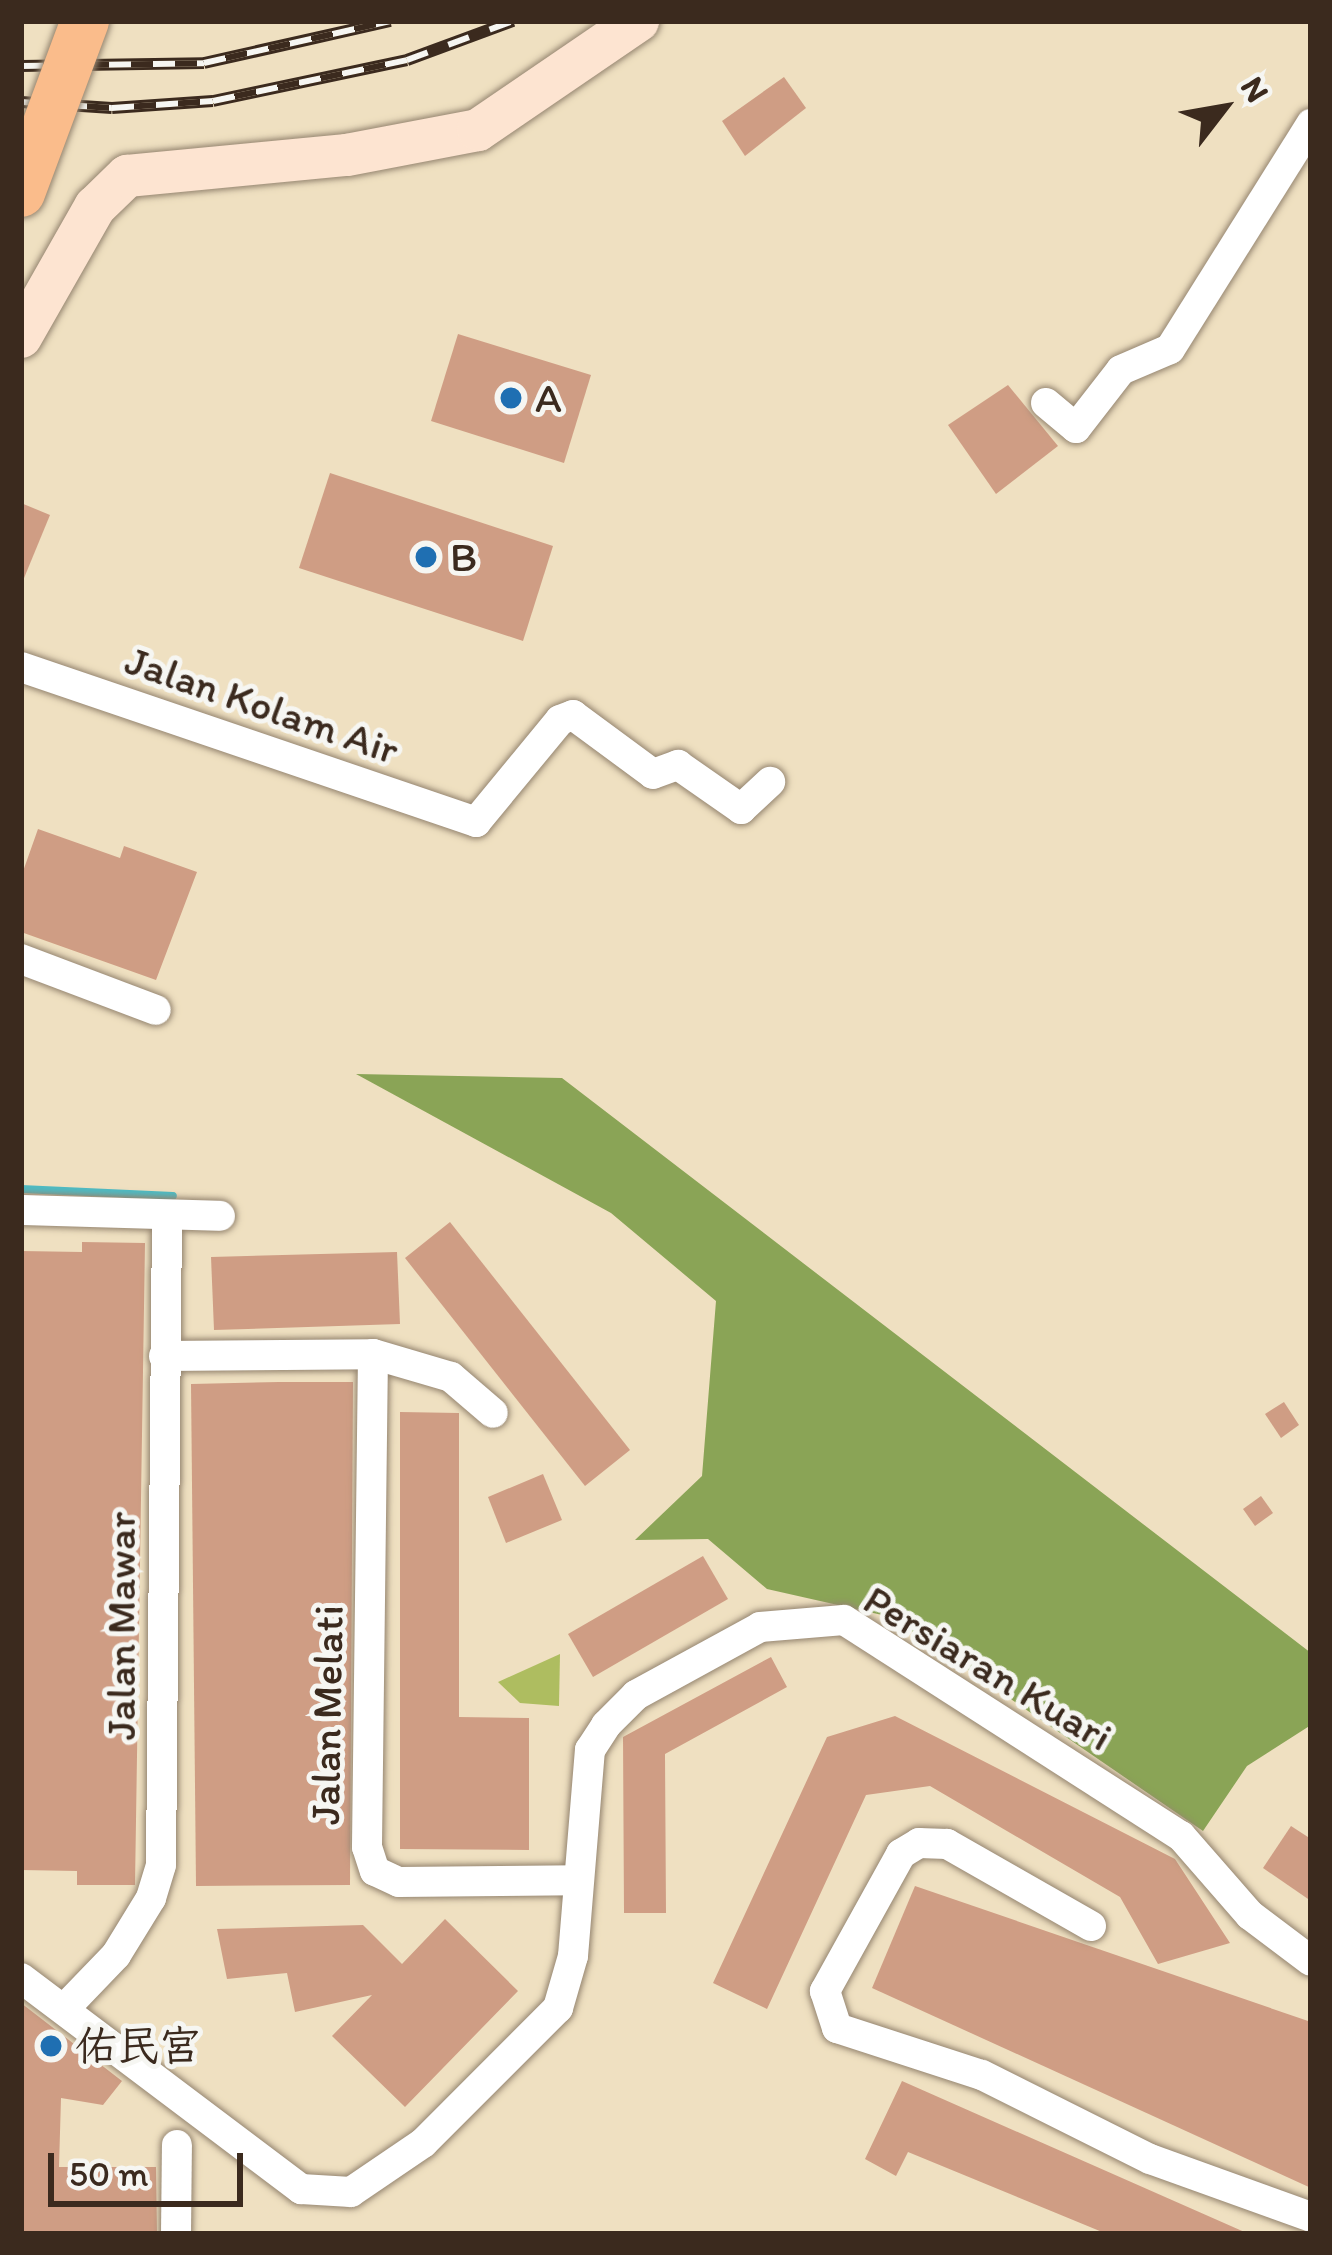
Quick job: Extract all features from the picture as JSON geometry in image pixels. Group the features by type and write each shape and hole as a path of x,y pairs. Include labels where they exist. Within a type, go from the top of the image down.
{"main road":[{"path":"21,193 86,21"}],"street":[{"path":"21,338 95,207 127,176 346,155 478,130 638,21"},
{"path":"1046,404 1076,428 1121,370 1170,349 1311,124"},
{"name":"Jalan Kolam Air","path":"21,667 476,822 560,720 574,715 653,774 678,765 741,809 770,782"},
{"path":"21,958 156,1010"},
{"path":"21,1210 220,1216"},
{"name":"Jalan Mawar","path":"66,2008 116,1954 151,1898 161,1865 166,1215"},
{"path":"164,1356 373,1354 436,1370 493,1413"},
{"name":"Jalan Melati","path":"373,1354 367,1847 375,1871 399,1882 577,1880"},
{"name":"Persiaran Kuari","path":"21,1978 301,2189 351,2192 423,2144 558,2008 573,1956 590,1750 636,1695 760,1628 844,1620 1181,1836 1250,1915 1311,1961"},
{"path":"1091,1926 947,1844 919,1843 901,1854 825,1990 837,2028 982,2075 1150,2158 1311,2217"},
{"path":"176,2234 177,2145"}],"green space":[{"path":"356,1074 562,1078 1311,1653 1311,1725 1247,1766 1203,1831 891,1617 767,1589 708,1539 635,1540 702,1476 716,1301 611,1213"},
{"path":"560,1654 559,1706 520,1703 498,1682"}],"building":[{"path":"784,77 806,108 745,156 722,121"},
{"name":"A","path":"458,334 591,375 564,463 431,421"},
{"path":"1008,385 1058,446 996,494 948,425"},
{"name":"B","path":"330,473 553,546 523,641 299,568"},
{"path":"21,503 50,515 22,583 21,583"},
{"path":"38,829 120,858 124,846 197,872 156,980 21,932 21,877"},
{"path":"450,1222 630,1450 585,1486 405,1258"},
{"path":"82,1242 145,1243 135,1885 77,1885 77,1871 21,1870 21,1251 82,1252"},
{"path":"397,1252 400,1324 214,1330 211,1257"},
{"path":"353,1382 350,1885 196,1886 191,1384"},
{"path":"1284,1402 1299,1425 1281,1438 1265,1414"},
{"path":"400,1412 459,1413 459,1717 529,1718 529,1850 400,1849"},
{"path":"543,1474 562,1520 506,1543 488,1497"},
{"path":"1261,1496 1273,1513 1255,1526 1243,1509"},
{"path":"703,1556 728,1599 593,1677 568,1634"},
{"path":"771,1657 787,1687 665,1754 666,1913 624,1913 623,1737"},
{"path":"895,1716 1175,1859 1230,1943 1158,1964 1120,1897 930,1786 866,1795 767,2009 713,1983 827,1737"},
{"path":"1291,1826 1311,1839 1311,1901 1263,1868"},
{"path":"915,1886 1311,2022 1311,2188 872,1988"},
{"path":"445,1919 518,1991 405,2107 332,2036 372,1995 295,2012 287,1973 227,1979 217,1929 363,1925 402,1964"},
{"path":"21,2003 122,2081 103,2105 61,2098 59,2167 156,2167 157,2234 21,2234"},
{"path":"902,2081 1249,2234 1107,2234 908,2152 896,2176 865,2159"}],"waterway":[{"path":"21,1189 173,1196"}],"railway":[{"path":"21,66 204,63 390,21"},
{"path":"21,102 112,108 213,101 407,60 513,21"}],"place":[{"name":"A","path":"511,398"},
{"name":"B","path":"426,557"},
{"name":"佑民宫","path":"51,2046"}]}
